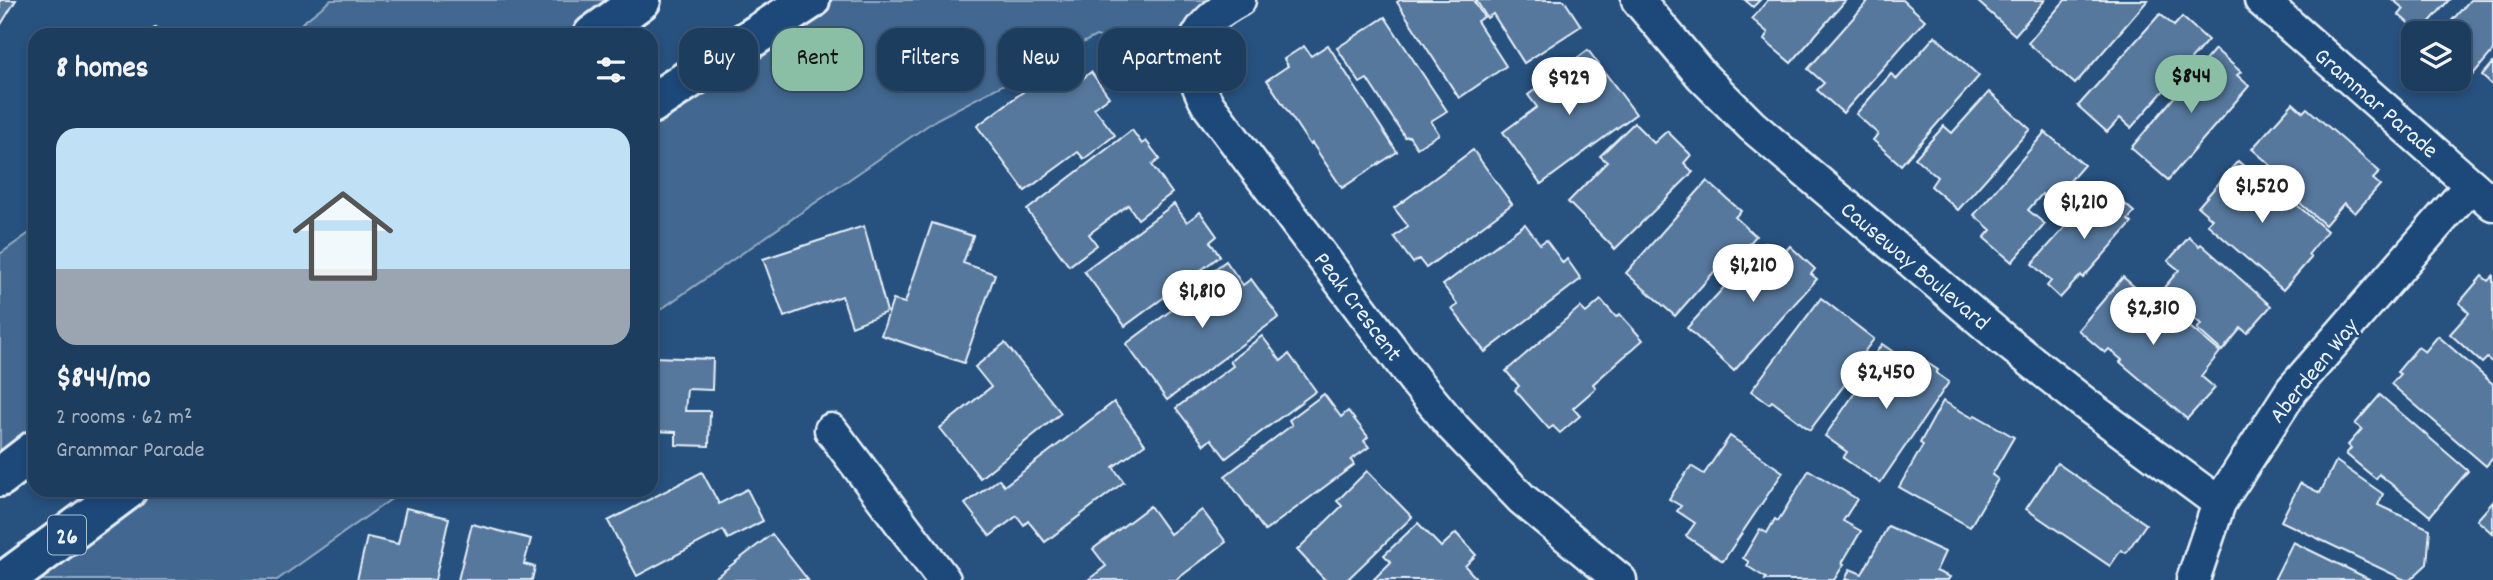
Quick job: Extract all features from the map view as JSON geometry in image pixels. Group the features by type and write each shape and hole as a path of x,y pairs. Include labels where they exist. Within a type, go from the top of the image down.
{"highway":[{"path":"603,28 641,0"},
{"path":"658,99 810,0"},
{"path":"0,477 28,455"},
{"name":"26","path":"6,580 118,497"}],"street":[{"name":"Peak Crescent","path":"1238,0 1209,19 1196,39 1192,70 1208,105 1416,382 1454,428 1522,499 1620,580"},
{"name":"Causeway Boulevard","path":"1638,0 1702,76 1752,126 2014,347 2088,406 2219,503"},
{"name":"Grammar Parade","path":"2260,0 2482,194"},
{"name":"Aberdeen Way","path":"2193,580 2219,503 2300,381 2482,194"},
{"path":"831,430 944,580"}],"shaded area":[{"path":"331,0 641,0 603,28 296,28"},
{"path":"813,0 1239,0 1217,28 1098,28 1098,36 1084,42 1084,28 998,28 998,87 937,119 658,311 658,100 679,86 679,91 758,91 758,35"},
{"path":"28,234 28,455 0,477 0,254"},
{"path":"118,497 394,497 277,580 6,580"}],"building":[{"path":"0,0 16,0 0,26"},
{"path":"1473,0 1484,17 1477,21 1506,66 1459,98 1397,2"},
{"path":"1476,0 1564,0 1581,26 1524,63 1493,14 1487,18"},
{"path":"1745,0 1760,0 1753,7"},
{"path":"1768,0 1846,0 1791,63 1764,40 1768,33 1752,19"},
{"path":"1869,0 1903,0 1925,20 1843,113 1817,90 1824,83 1808,69"},
{"path":"1976,0 2045,0 2015,35"},
{"path":"2065,0 2148,0 2075,84 2028,43"},
{"path":"2393,0 2449,0 2431,21 2406,21 2399,15 2404,9"},
{"path":"2470,0 2493,0 2493,51 2471,77 2471,21 2452,21"},
{"path":"2160,14 2174,26 2182,17 2208,40 2131,128 2120,118 2107,132 2078,106"},
{"path":"1385,17 1447,111 1431,121 1439,134 1417,148 1409,136 1405,137 1367,79 1360,83 1337,48"},
{"path":"1935,36 1979,76 1901,165 1873,140 1878,134 1856,114 1891,74 1897,79"},
{"path":"1328,45 1397,152 1342,188 1267,80 1288,66 1284,59 1304,46 1311,56"},
{"path":"2215,49 2241,72 2237,75 2249,86 2168,180 2131,148"},
{"path":"1588,50 1636,114 1541,184 1503,132 1537,107 1528,95"},
{"path":"2493,63 2493,86 2482,76"},
{"path":"1091,72 1098,82 1098,91 1105,91 1109,97 1094,108 1115,135 1084,159 1078,152 1025,191 977,126 1024,91 1084,91 1084,77"},
{"path":"1989,92 2030,129 1958,210 1931,186 1937,177 1915,158 1944,126 1952,133"},
{"path":"2293,103 2303,112 2307,108 2380,172 2373,179 2380,185 2355,213 2344,203 2325,225 2293,197 2299,190 2252,149"},
{"path":"1634,123 1654,143 1667,131 1691,155 1684,163 1693,172 1615,249 1568,202 1607,162 1600,156"},
{"path":"1132,130 1142,144 1146,141 1160,159 1152,165 1172,193 1138,219 1128,205 1089,234 1097,245 1069,266 1027,210"},
{"path":"2045,132 2084,165 2051,202 2042,194 2028,210 2045,224 2012,262 1984,238 1991,230 1974,215"},
{"path":"1473,150 1512,204 1426,268 1419,259 1413,263 1394,237 1408,226 1394,208"},
{"path":"2238,161 2292,208 2296,204 2327,231 2308,255 2311,258 2283,290 2207,224 2212,219 2198,207"},
{"path":"1707,181 1741,211 1735,217 1756,236 1728,268 1722,263 1675,316 1626,273"},
{"path":"2103,185 2134,212 2128,220 2132,223 2083,278 2081,275 2060,298 2047,286 2051,281 2032,264"},
{"path":"1174,204 1187,222 1200,212 1217,236 1210,242 1220,256 1125,326 1084,271"},
{"path":"932,223 973,236 963,263 995,274 964,363 881,335 893,300 905,303"},
{"path":"1525,224 1540,244 1546,240 1563,263 1567,259 1581,279 1485,352 1452,309 1458,305 1443,285"},
{"path":"864,226 887,312 852,326 842,296 784,317 763,259"},
{"path":"2189,237 2199,246 2201,244 2271,306 2247,333 2241,328 2222,351 2197,329 2201,324 2162,290 2179,270 2168,261"},
{"path":"1765,242 1781,256 1790,246 1815,269 1811,274 1817,279 1734,371 1687,328"},
{"path":"1226,261 1243,285 1251,279 1279,317 1167,400 1126,344 1197,291 1193,285"},
{"path":"2482,276 2488,281 2493,276 2493,363 2487,358 2482,363 2450,334 2469,313 2459,303"},
{"path":"2123,277 2180,326 2184,322 2220,352 2201,376 2215,388 2187,419 2120,362 2122,360 2109,349 2105,353 2078,330"},
{"path":"1821,298 1874,339 1861,356 1864,359 1810,430 1772,401 1769,404 1751,391"},
{"path":"1601,300 1616,317 1620,314 1643,340 1593,384 1596,388 1573,408 1580,416 1560,433 1553,426 1549,429 1515,390 1519,386 1506,371 1580,307 1586,313"},
{"path":"1262,336 1281,361 1289,354 1316,391 1226,458 1211,439 1204,445 1176,408 1233,366 1230,361"},
{"path":"2438,336 2493,384 2493,458 2486,466 2391,384 2400,374 2397,372 2418,347 2425,352"},
{"path":"1005,343 1061,413 980,478 940,428 991,387 975,367"},
{"path":"1882,344 1905,360 1911,352 1938,370 1936,373 1949,382 1880,483 1843,458 1847,452 1825,436 1863,381 1858,378"},
{"path":"658,357 713,359 712,390 687,389 685,411 710,411 709,446 676,445 676,432 658,431"},
{"path":"1324,394 1341,417 1348,411 1368,437 1364,441 1369,447 1351,460 1354,465 1265,531 1225,476 1292,425 1289,420"},
{"path":"2380,395 2468,471 2430,516 2379,474 2376,479 2346,454 2351,448 2348,445 2362,429 2355,424"},
{"path":"1943,401 2014,437 1992,475 1998,479 1970,527 1899,487 1923,445 1920,443"},
{"path":"1114,402 1145,444 1113,467 1124,482 1045,542 1028,521 1024,525 1017,516 990,536 965,504 999,479 1004,486"},
{"path":"1730,436 1783,472 1723,561 1686,536 1695,523 1677,511 1681,506 1669,499 1691,466 1704,474"},
{"path":"2336,461 2383,494 2378,505 2430,529 2427,564 2410,580 2281,521 2300,483 2320,493"},
{"path":"2057,463 2146,524 2126,553 2121,550 2110,566 2026,509"},
{"path":"1809,470 1857,499 1843,521 1861,531 1834,580 1765,580 1766,578 1747,566 1749,562 1743,558 1760,529 1767,533 1775,519 1778,521"},
{"path":"1367,471 1412,517 1347,580 1325,580 1297,550 1342,506 1337,501"},
{"path":"702,472 719,504 747,489 763,521 728,539 723,530 637,576 608,521"},
{"path":"2493,502 2493,534 2477,520"},
{"path":"1150,506 1170,534 1202,510 1226,542 1176,580 1088,580 1106,566 1093,549"},
{"path":"406,508 449,518 435,580 357,580 367,537 398,544"},
{"path":"1418,523 1441,547 1456,533 1476,555 1465,566 1476,578 1373,580 1391,562 1384,555"},
{"path":"472,524 531,539 524,564 535,567 532,580 458,580"},
{"path":"1888,526 1945,552 1936,571 1950,577 1948,580 1845,580 1850,569 1862,574"},
{"path":"772,534 808,580 712,580"},
{"path":"2293,542 2371,580 2274,580"}]}
